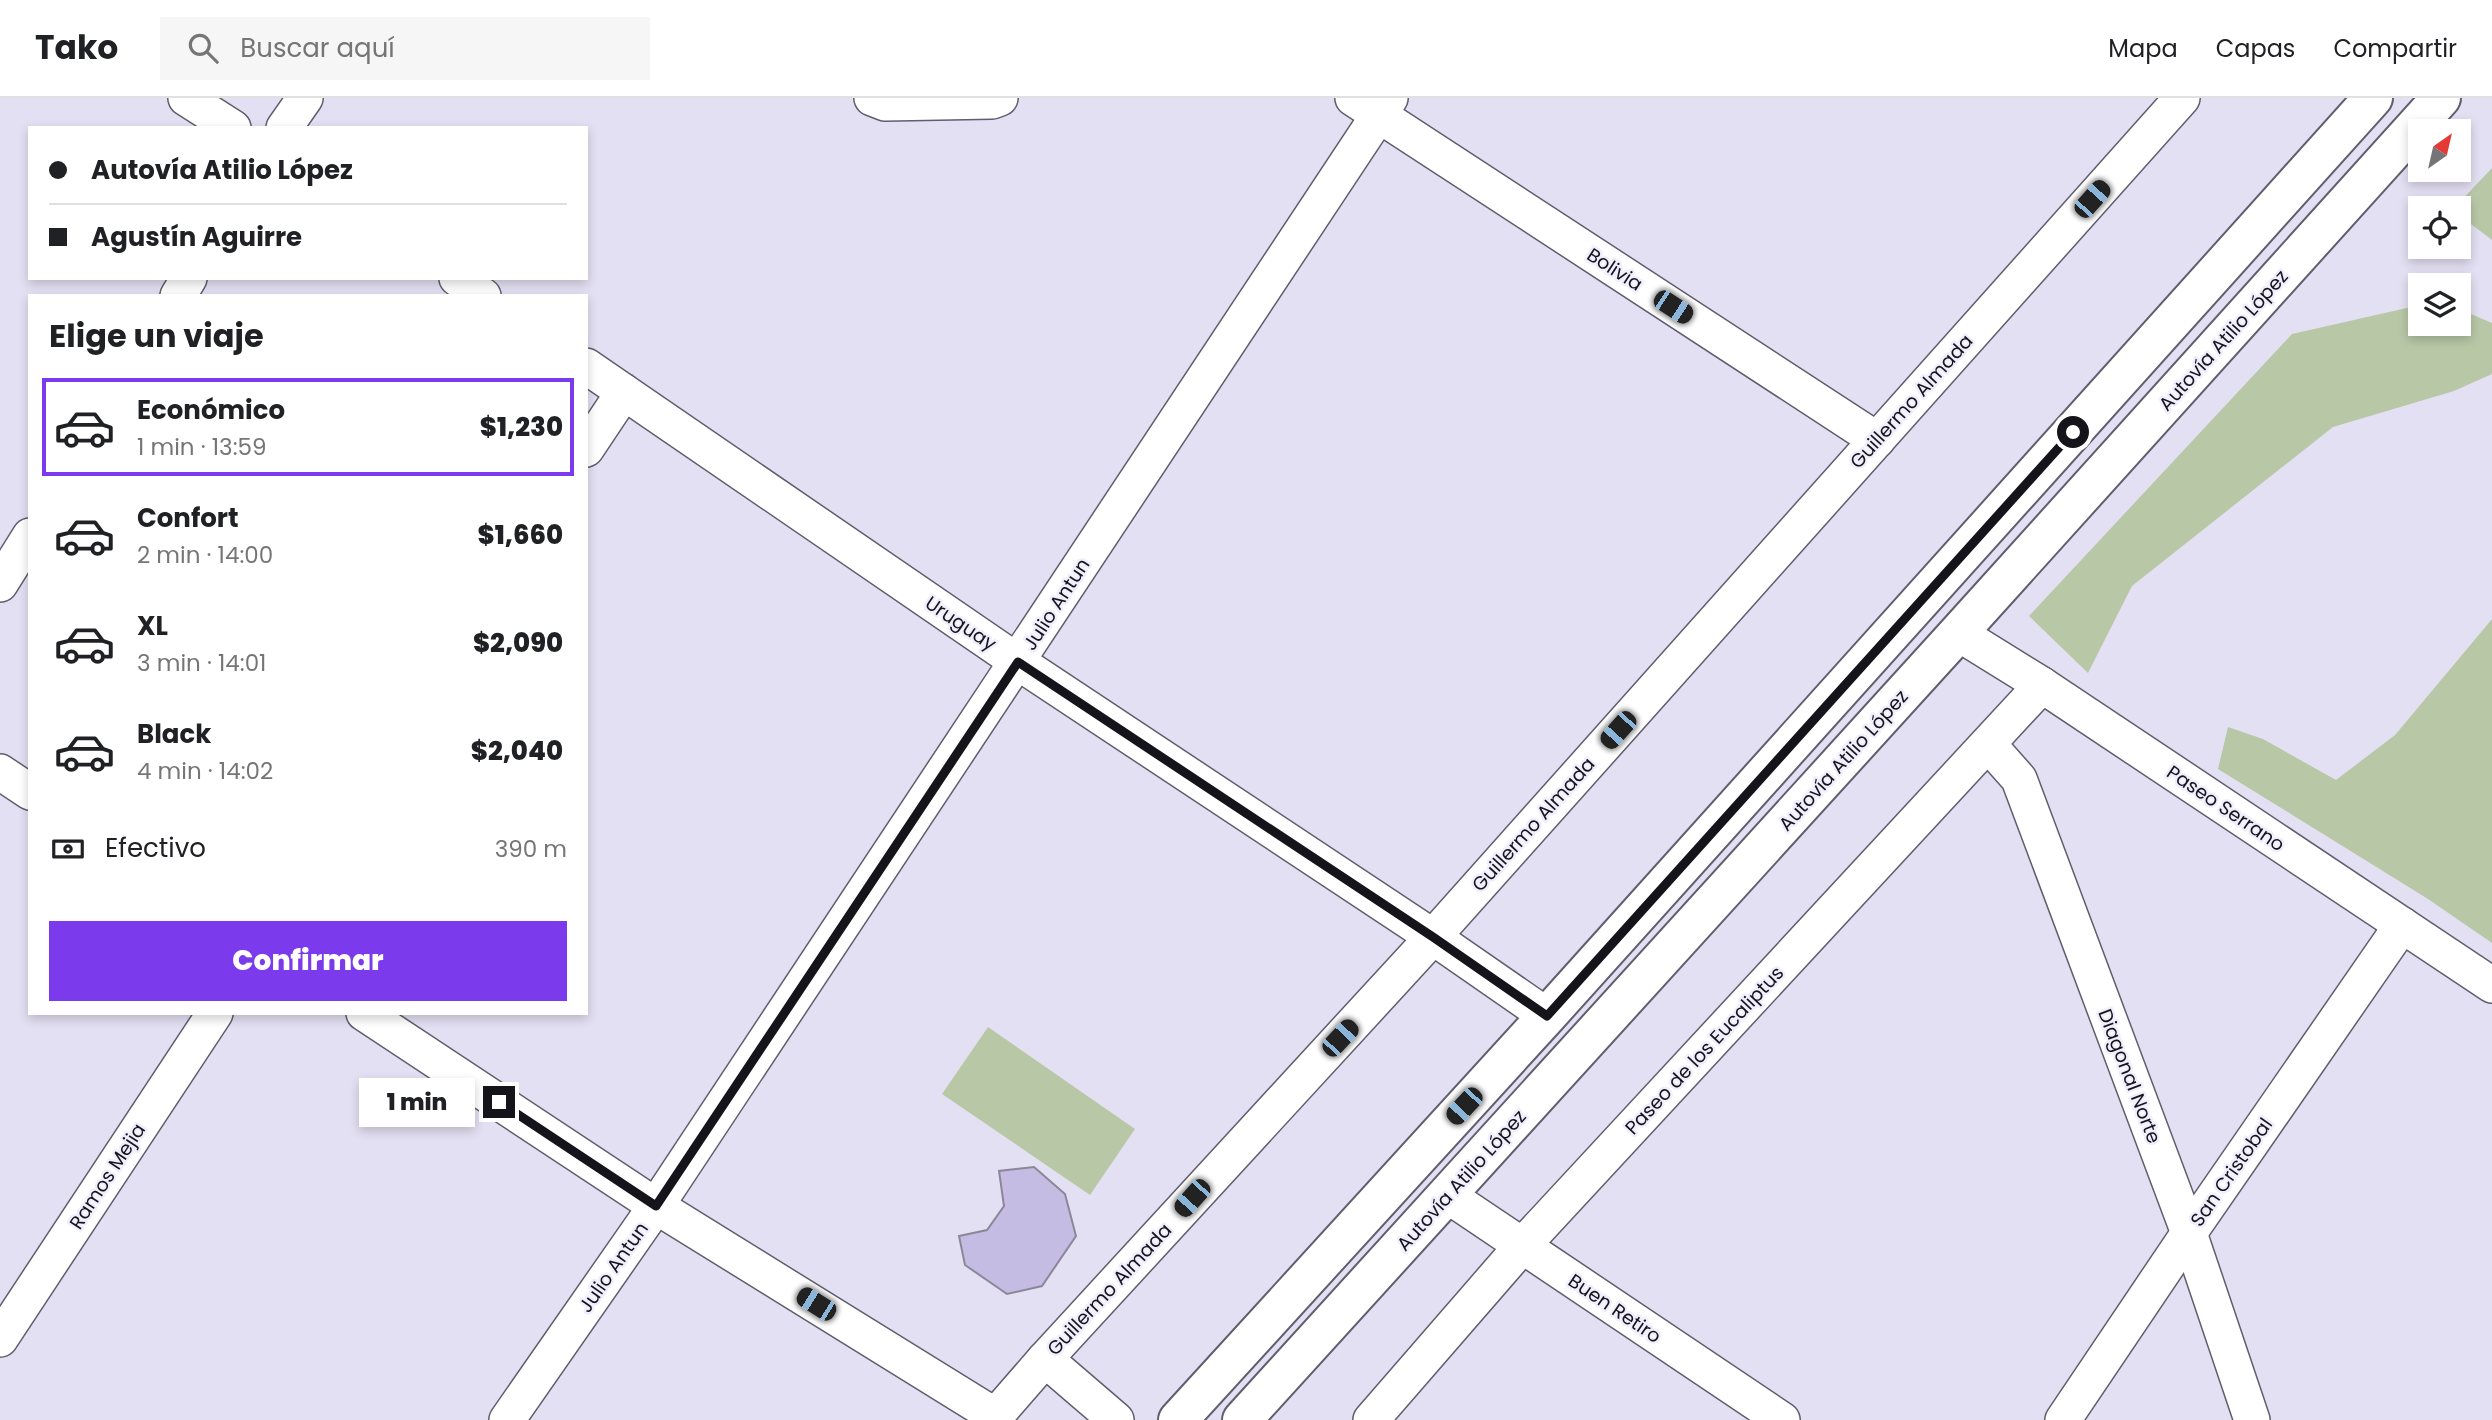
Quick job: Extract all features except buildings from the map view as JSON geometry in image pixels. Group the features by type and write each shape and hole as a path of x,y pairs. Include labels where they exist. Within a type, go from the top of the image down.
{"main road":[{"path":"1178,1420 1547,1016 2373,98"},
{"name":"Autovía Atilio López","path":"1242,1420 2441,98"}],"street":[{"path":"186,98 230,126"},
{"path":"285,126 306,98"},
{"path":"873,98 886,103 992,101 1000,98"},
{"name":"Guillermo Almada","path":"993,1418 1433,937 2182,98"},
{"name":"Bolivia","path":"1374,104 1877,440"},
{"name":"Julio Antun","path":"507,1420 656,1206 1018,662 1374,104"},
{"path":"460,280 479,294"},
{"name":"Uruguay","path":"588,367 1018,662 1433,937 1547,1016"},
{"path":"588,446 624,392"},
{"path":"0,584 28,539"},
{"name":"Paseo Serrano","path":"1958,633 2042,685 2492,985"},
{"name":"Paseo de los Eucaliptus","path":"1371,1420 1522,1246 2042,685"},
{"name":"Diagonal Norte","path":"1988,744 2019,779 2189,1233 2252,1420"},
{"path":"0,772 28,791"},
{"name":"San Cristobal","path":"2063,1420 2402,925"},
{"name":"Ramos Mejia","path":"0,1339 214,1015"},
{"path":"367,1015 656,1206 993,1418"},
{"name":"Buen Retiro","path":"1447,1195 1782,1420"},
{"path":"1045,1359 1116,1420"}],"green space":[{"path":"2492,168 2492,240 2471,224 2471,196 2465,196"},
{"path":"2408,308 2408,336 2471,336 2471,314 2492,323 2492,374 2454,391 2333,427 2132,586 2088,673 2029,616 2292,334"},
{"path":"2492,619 2492,943 2428,899 2218,769 2228,727 2263,739 2336,780 2395,735"},
{"path":"988,1027 1135,1129 1090,1195 942,1094"}],"route":[{"path":"499,1102 656,1206 1018,662 1433,937 1547,1016 2073,432"}]}
